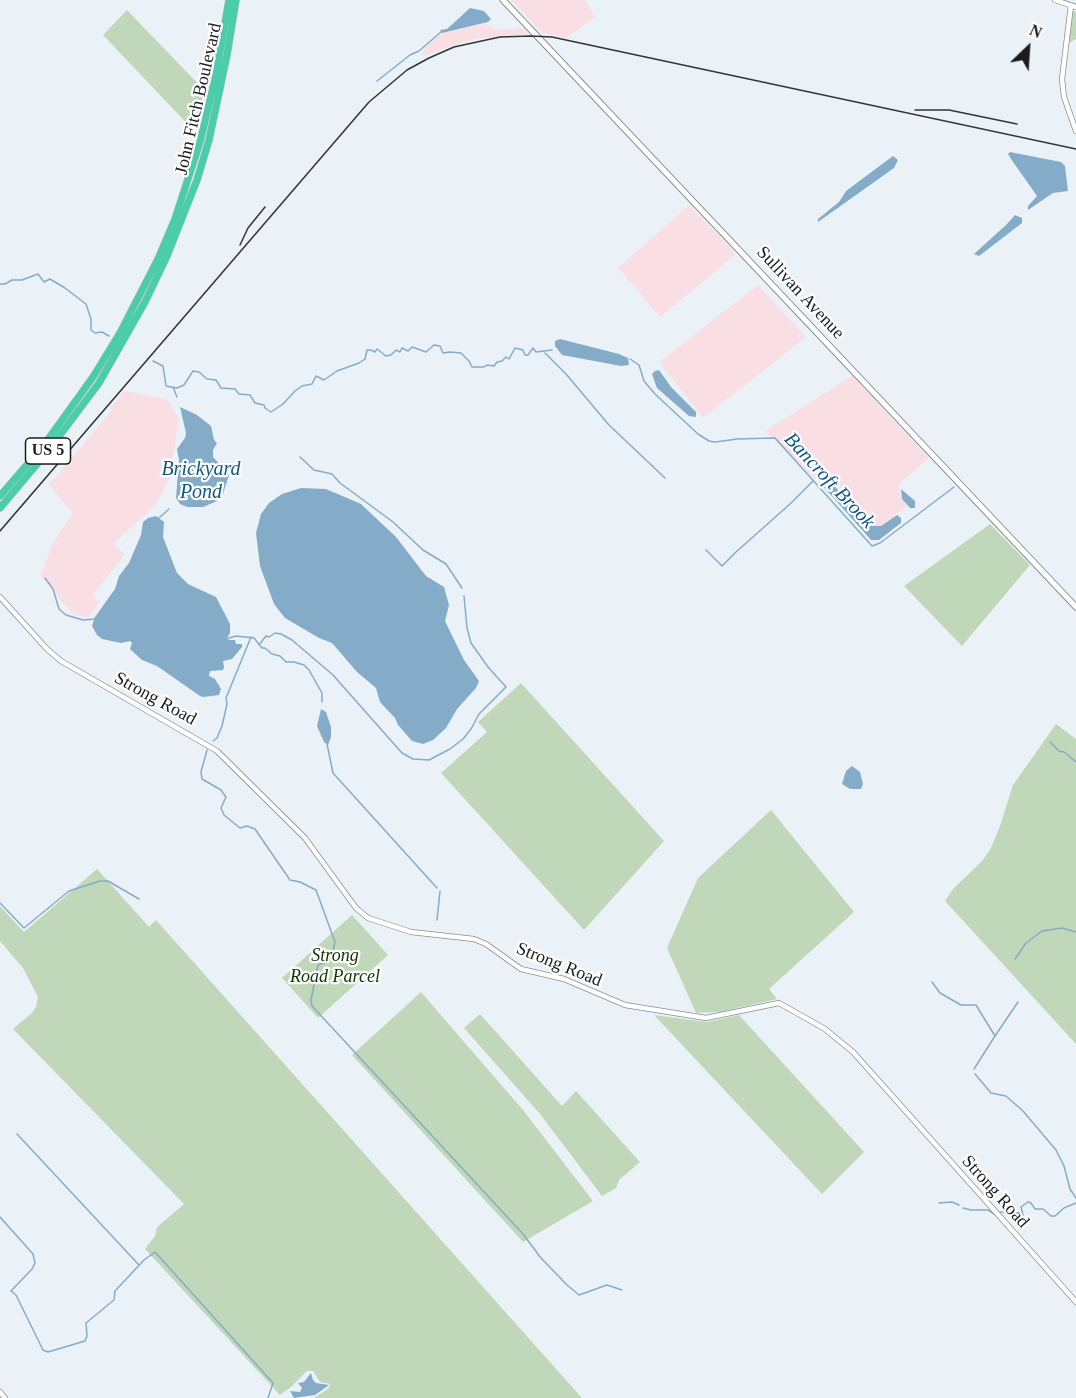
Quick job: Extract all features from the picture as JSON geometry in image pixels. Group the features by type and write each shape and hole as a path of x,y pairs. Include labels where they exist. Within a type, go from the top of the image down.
{"highway":[{"name":"John Fitch Boulevard","path":"0,496 89,389 124,341 179,218 207,118 232,1"},
{"name":"John Fitch Boulevard","path":"0,508 48,452 89,389"}],"main road":[{"name":"Sullivan Avenue","path":"503,0 1076,607"}],"street":[{"path":"1055,0 1073,6 1062,79 1064,97 1076,131"},
{"name":"Strong Road","path":"0,597 46,649 61,661 188,733 222,755 305,838 356,908 368,918 411,932 474,939 486,944 521,969 564,979 625,1005 706,1018 779,1003 825,1029 853,1052 1076,1302"},
{"path":"0,1392 5,1398"}],"shaded area":[{"path":"511,0 585,0 595,17 566,38 542,33"},
{"path":"486,24 498,30 524,28 531,34 474,39 424,56 422,54 429,44 443,33"},
{"path":"689,205 735,252 733,257 660,317 618,268"},
{"path":"758,285 806,337 703,418 659,362"},
{"path":"852,376 929,458 899,484 900,496 907,506 877,529 832,480 815,479 765,431"},
{"path":"124,391 167,399 179,418 170,478 155,506 113,544 125,554 93,595 100,602 88,617 73,615 41,576 51,546 73,513 49,485 112,410 110,408"}],"green space":[{"path":"127,10 205,91 195,132 103,35"},
{"path":"1072,11 1076,12 1076,39 1069,43"},
{"path":"990,524 1030,565 962,646 904,586"},
{"path":"521,683 664,841 584,930 441,773 487,732 478,722"},
{"path":"1056,724 1076,739 1076,1044 945,901 953,889 990,850 1013,785"},
{"path":"771,810 854,912 769,989 777,999 720,1012 696,1013 667,948 698,878"},
{"path":"97,869 149,927 156,920 582,1398 314,1398 329,1388 330,1384 320,1382 313,1371 307,1371 280,1395 145,1249 155,1236 157,1227 184,1204 13,1029 32,1013 38,997 23,968 0,941 0,906 24,932"},
{"name":"Strong Road Parcel","path":"352,915 388,955 318,1018 282,978"},
{"path":"421,992 523,1110 593,1201 523,1242 352,1055"},
{"path":"480,1014 562,1106 576,1091 640,1162 619,1180 616,1188 602,1196 540,1114 464,1028"},
{"path":"654,1015 707,1022 739,1015 864,1152 822,1194"}],"water":[{"path":"470,8 484,11 491,19 488,22 442,33 440,30 447,29"},
{"path":"1010,152 1061,162 1065,166 1068,191 1053,193 1028,210 1028,206 1037,196 1011,159 1008,154"},
{"path":"893,156 898,160 894,168 818,222 818,219 839,202 846,191"},
{"path":"1015,215 1022,218 1022,223 979,256 974,254 1006,225"},
{"path":"560,339 619,354 628,358 629,365 621,366 562,355 555,346 555,341"},
{"path":"659,370 671,387 696,412 696,417 689,416 657,388 652,374"},
{"name":"Brickyard Pond","path":"180,407 197,415 211,426 214,440 217,443 213,450 213,457 229,475 223,494 215,502 203,507 187,507 180,504 176,498 179,460 177,449 186,433"},
{"path":"823,480 830,481 870,526 881,526 897,515 901,518 901,523 879,540 871,540 822,485"},
{"path":"301,488 326,489 361,504 396,537 426,576 444,587 449,605 445,621 464,660 479,681 476,688 457,709 446,728 433,740 423,744 412,741 380,702 376,688 357,672 332,643 285,618 274,604 260,566 256,533 261,514 269,503 282,494"},
{"path":"901,489 915,501 915,508 910,508 902,499"},
{"path":"156,516 164,522 163,537 177,573 188,584 216,597 230,624 230,633 227,638 235,640 236,644 242,644 232,659 223,661 223,670 210,671 209,676 215,679 221,689 219,695 200,696 157,666 142,660 130,649 132,643 130,641 121,643 102,639 92,626 95,617 115,589 119,576 129,563 141,535 143,522"},
{"path":"321,709 326,712 331,727 328,745 324,742 317,726"},
{"path":"852,766 860,772 863,784 861,789 850,789 842,784 846,771"},
{"path":"311,1373 316,1383 329,1385 315,1395 294,1398 290,1391 300,1392 302,1388 298,1383 304,1382"}],"waterway":[{"path":"377,81 441,32"},
{"name":"Bancroft Brook","path":"0,284 38,274 44,282 50,279 86,304 91,319 91,330 109,336"},
{"name":"Bancroft Brook","path":"153,361 163,366 166,386 177,388 184,385 193,371 199,372 207,379 216,380 221,388 235,389 239,394 250,395 255,403 264,405 271,412 302,386 312,384 316,376 324,380 337,371 359,363 365,359 367,350 375,352 377,349 386,356 396,350 400,352 402,348 408,351 412,347 426,352 434,345 440,346 443,353 461,353 472,367 494,366 506,357 509,359 515,348 523,350 525,355 528,355 533,348 536,352 552,350"},
{"path":"545,353 609,425 665,478"},
{"name":"Bancroft Brook","path":"630,359 639,365 644,381 655,394 698,434 709,441 775,438 872,546 880,543 954,487"},
{"path":"173,387 177,397"},
{"path":"300,457 314,470 332,474 340,483 393,522 423,550 446,564 462,588"},
{"path":"706,550 722,566 813,481"},
{"path":"159,518 169,509"},
{"path":"45,578 53,589 59,609 66,615 83,620 95,619"},
{"path":"259,645 266,636 269,637 275,633 292,640 333,675 402,753 413,759 429,760 463,739 479,714 506,687 471,643 464,596"},
{"path":"226,639 236,636 254,638 262,648 280,656 286,662 304,665 322,693 322,702"},
{"path":"213,741 217,738 222,726 227,704 226,698 251,637"},
{"path":"1050,742 1076,762"},
{"path":"327,744 333,773 437,888"},
{"path":"207,750 201,772 202,779 221,790 226,797 221,808 224,815 240,828 247,826 255,829 290,880 316,890 335,942 332,956 325,963 318,965 311,1000 312,1006 523,1234 541,1258 567,1285 579,1295 607,1285 622,1290"},
{"path":"0,903 24,928 69,891 100,881 108,881 139,899"},
{"path":"437,920 440,891"},
{"path":"1015,959 1026,943 1042,931 1062,928 1076,932"},
{"path":"932,982 940,993 961,1005 976,1005 995,1036 974,1069"},
{"path":"995,1036 1018,1002"},
{"path":"975,1074 991,1093 1006,1096 1023,1111 1056,1150 1064,1166 1070,1189 1076,1198"},
{"path":"17,1134 139,1265"},
{"path":"939,1203 952,1202 959,1205"},
{"path":"1000,1212 1021,1217 1023,1215 1021,1207 1028,1202 1035,1209 1043,1209 1051,1216 1055,1216 1064,1208 1076,1203"},
{"path":"963,1208 988,1210 996,1215"},
{"path":"0,1217 33,1254 35,1263 32,1269 11,1291 16,1295 43,1350 48,1352 85,1341 86,1323 114,1300 115,1291 144,1260 155,1252 273,1383 268,1398"}],"railway":[{"path":"0,531 369,102 407,70 454,47 500,37 552,37 1076,149"},
{"path":"915,110 949,110 1017,124"},
{"path":"240,245 248,228 265,207"}]}
